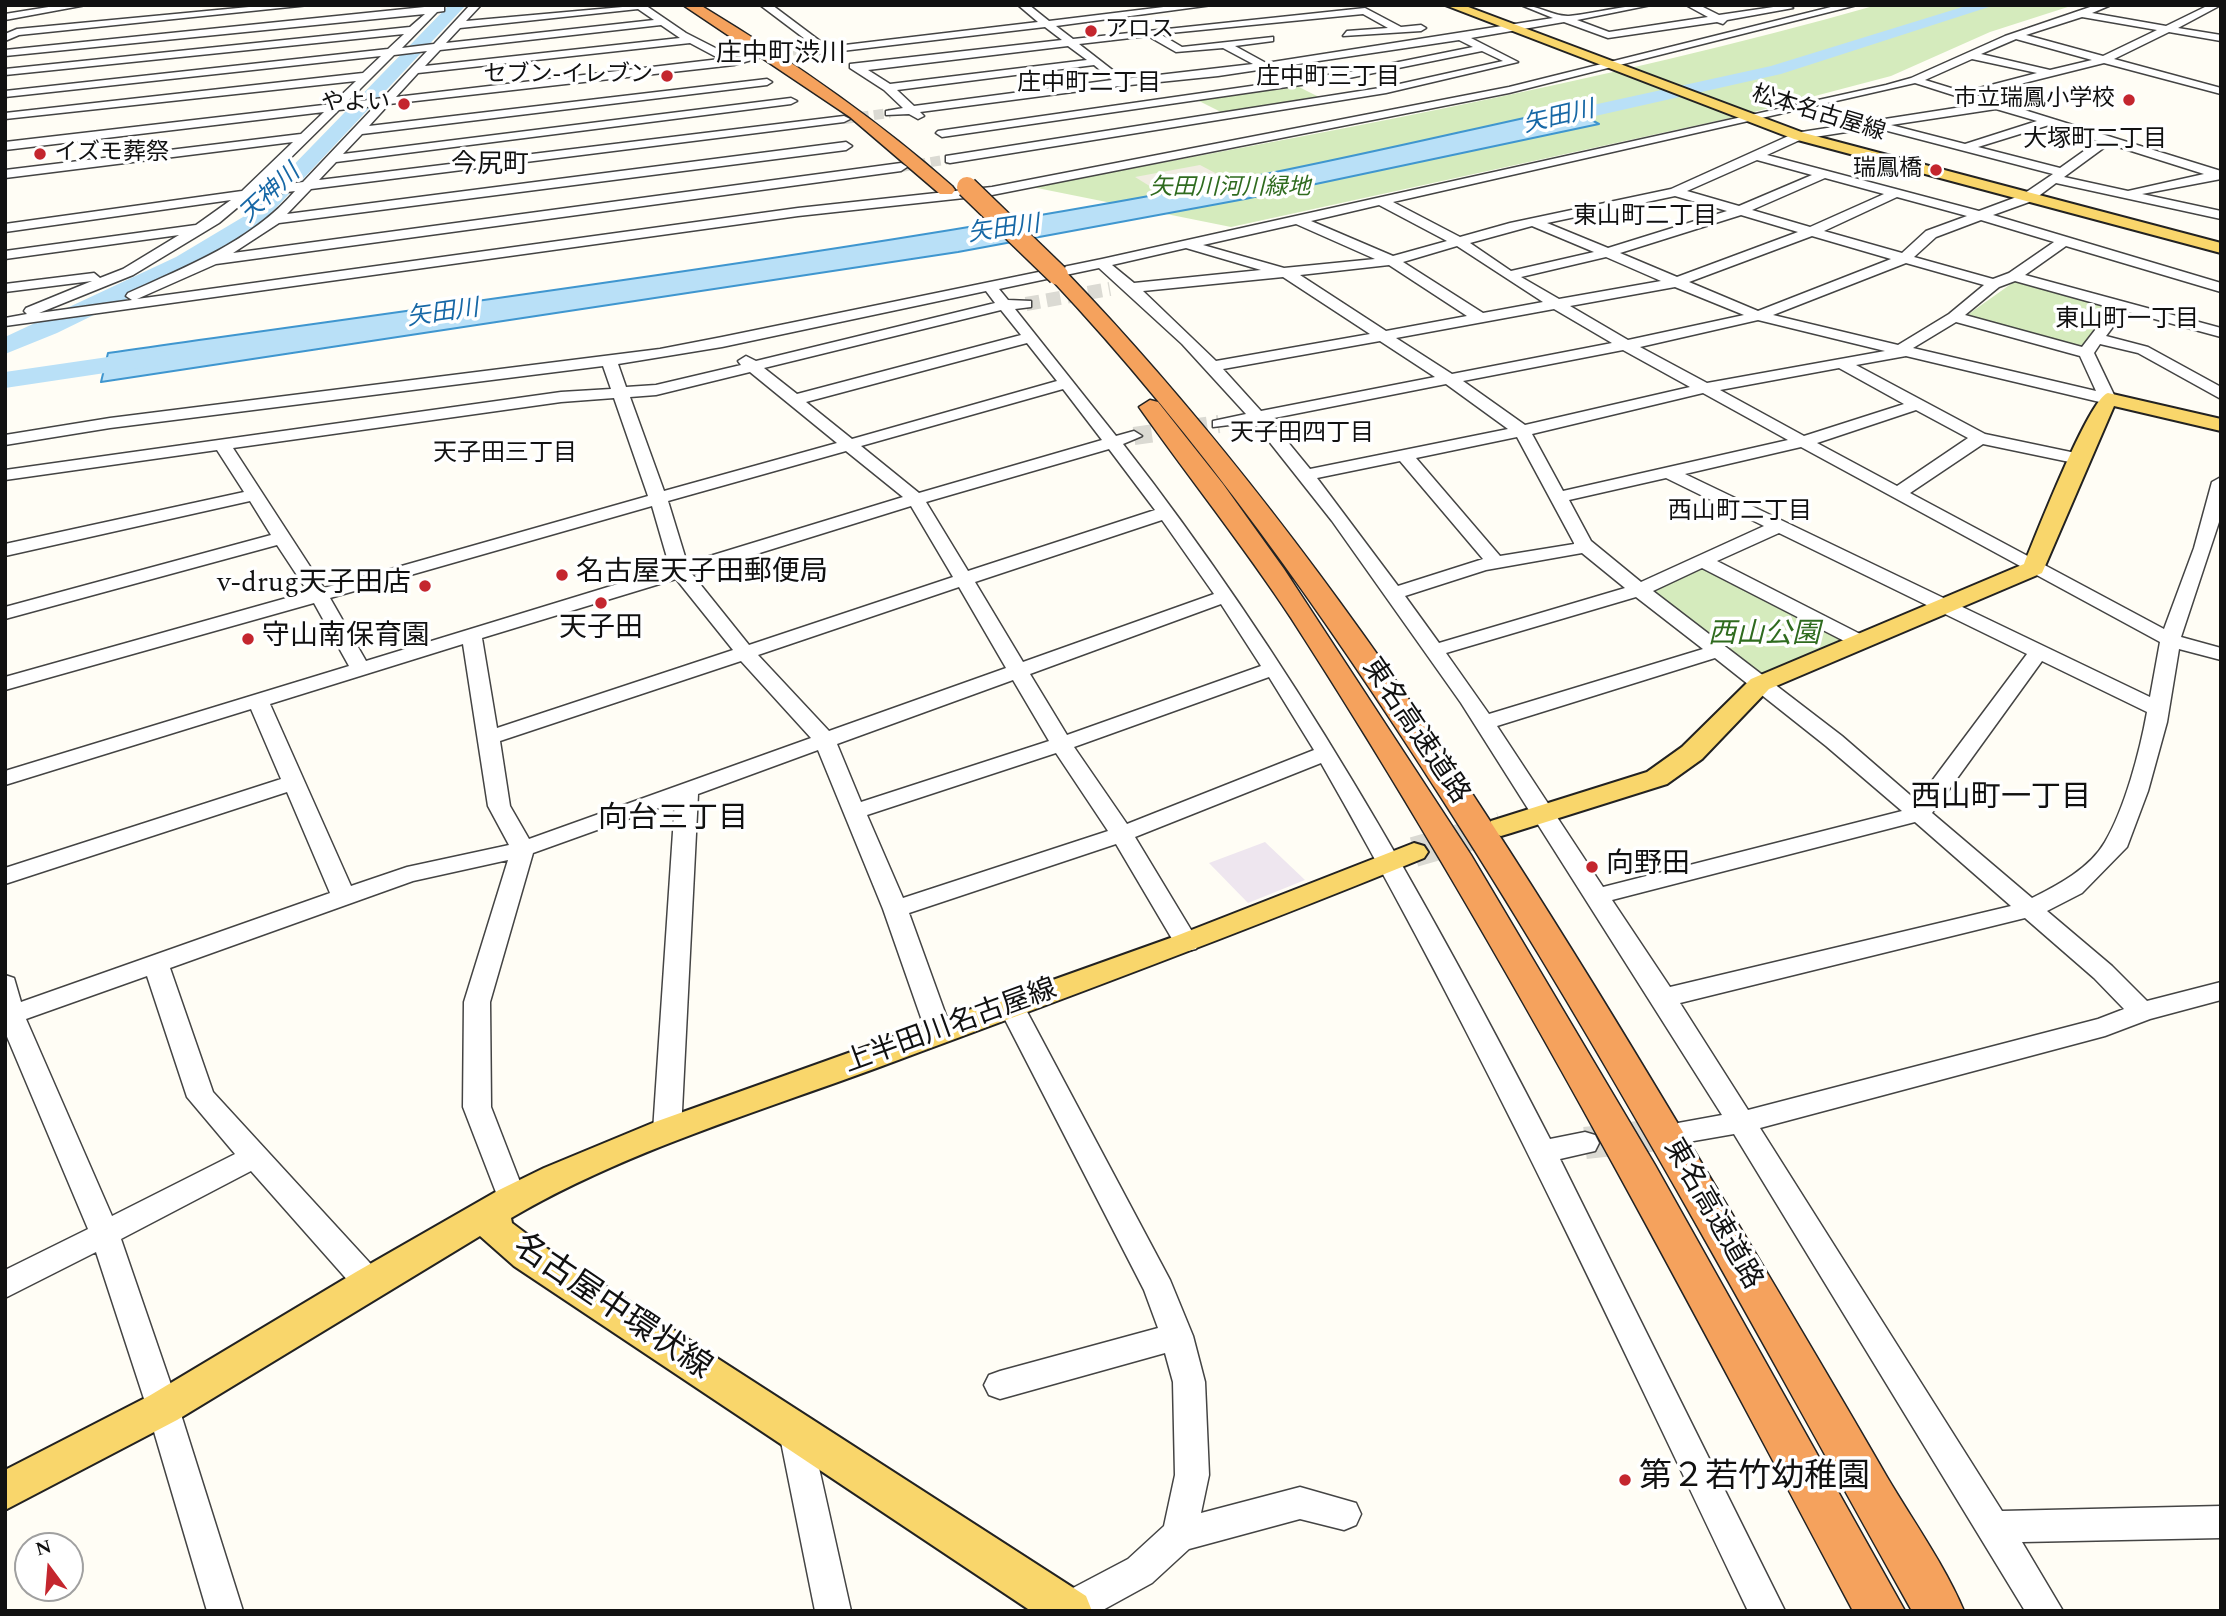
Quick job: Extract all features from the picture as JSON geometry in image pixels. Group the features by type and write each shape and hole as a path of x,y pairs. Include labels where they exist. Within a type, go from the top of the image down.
{"highway":[{"name":"東名高速道路","path":"690,5 782,63 842,105 947,190 1086,330 1185,452 1335,665 1476,887 1880,1611"},
{"name":"東名高速道路","path":"708,5 799,60 860,102 967,187 1040,286 1109,327 1270,521 1519,889 1939,1611"}],"main road":[{"name":"松本名古屋線","path":"1451,5 1799,136 2221,248"},
{"path":"1501,827 1541,812 1657,778 1692,753 1760,684 2034,568 2079,459 2108,399 2221,425"},
{"name":"上半田川名古屋線","path":"502,1206 667,1132 1187,943 1402,857"},
{"name":"名古屋中環状線","path":"5,1491 163,1408 502,1206"},
{"name":"名古屋中環状線","path":"502,1206 496,1231 527,1255 1068,1610"}],"street":[{"path":"5,38 17,32 98,25 189,5"},
{"path":"174,10 304,5"},
{"path":"5,53 476,5"},
{"path":"106,310 213,260 275,220 302,187 360,131 382,100 416,70 434,47 460,25 476,5"},
{"path":"765,5 888,88 910,110 979,160"},
{"path":"1024,6 1032,5"},
{"path":"1046,22 1175,5"},
{"path":"806,51 1206,5 1281,46"},
{"path":"1526,5 1608,35 1799,5"},
{"path":"1691,5 1719,19 1756,32"},
{"path":"10,321 106,310 543,231 684,212 918,201 1509,90 1756,32 1853,5"},
{"path":"5,440 110,423 608,359 660,355 1101,263 1915,80 2017,36 2106,5"},
{"path":"1965,95 2103,60 2217,5"},
{"path":"5,17 77,6 98,25"},
{"path":"460,25 639,6 691,40 767,82 918,201"},
{"path":"1024,6 1120,82 1216,147"},
{"path":"890,113 1263,65 1513,28 1637,6"},
{"path":"267,7 298,22"},
{"path":"10,321 128,272 202,229 253,192 305,137 343,104 439,8"},
{"path":"174,10 185,151"},
{"path":"858,68 1238,22 1365,11 1400,30"},
{"path":"2081,14 2221,38"},
{"path":"1300,17 1324,25"},
{"path":"298,22 302,41"},
{"path":"5,94 665,22"},
{"path":"5,24 17,32"},
{"path":"950,159 979,160 1179,121 1326,99 1513,62 1437,27 1347,34"},
{"path":"600,29 605,49 606,74 643,144 684,212"},
{"path":"1335,29 1385,47"},
{"path":"5,80 302,41 415,30"},
{"path":"1150,33 1180,50 1269,39"},
{"path":"2017,36 2221,91"},
{"path":"416,70 691,40"},
{"path":"1224,45 1367,118"},
{"path":"942,132 1349,75 1482,48"},
{"path":"1293,52 1304,59"},
{"path":"1970,55 2050,73"},
{"path":"5,144 751,57"},
{"path":"5,72 177,58"},
{"path":"888,88 1096,62"},
{"path":"1464,73 1509,90"},
{"path":"382,100 473,92 606,74"},
{"path":"5,116 370,76"},
{"path":"1915,80 2220,175"},
{"path":"360,131 767,82"},
{"path":"473,92 543,231"},
{"path":"334,159 791,101"},
{"path":"1110,289 1289,274 1392,261 1536,223 1675,191 1799,136 1998,105"},
{"path":"275,220 516,174 643,144 844,119"},
{"path":"1966,147 2050,121"},
{"path":"1874,125 1966,147 2123,194 2221,215"},
{"path":"5,174 305,137"},
{"path":"1219,424 1717,327 1758,316 1903,259 1931,233 2027,198 2107,139"},
{"path":"1753,155 1982,216 2221,288"},
{"path":"213,260 543,231 684,212 862,158"},
{"path":"5,228 302,187 862,158 901,167"},
{"path":"2193,166 2212,159"},
{"path":"1509,276 1606,253 1737,212 1822,175"},
{"path":"2123,194 2220,175"},
{"path":"1675,191 1737,212 1994,284"},
{"path":"1211,368 1676,282 1810,232 1894,194"},
{"path":"1381,201 1461,243 1509,276 1625,344 1896,494 2170,640 2221,654"},
{"path":"1296,219 1392,261 1479,317"},
{"path":"1536,223 1758,316 2108,399"},
{"path":"5,255 202,229"},
{"path":"1306,475 1521,431 1705,388 1843,364 1900,351 1954,317 1994,284 2014,276 2064,241"},
{"path":"1186,244 1289,274 1384,335 1521,431 1587,547 1919,814 2103,972 2143,1012"},
{"path":"1101,263 1130,287 1211,368 1352,530 1486,722 1507,761 1664,998 2045,1611"},
{"path":"5,288 128,272"},
{"path":"2014,276 2221,333"},
{"path":"988,285 1066,383 1123,439 1164,513 1226,596 1326,753 1402,857 1541,1152 1767,1611"},
{"path":"5,475 547,399 656,390 1004,305 1040,286"},
{"path":"2086,353 2121,306"},
{"path":"1954,317 2086,353 2108,399"},
{"path":"794,400 1029,338"},
{"path":"2099,339 2143,350 2221,394"},
{"path":"722,342 916,499 1018,672 1122,834 1187,943"},
{"path":"608,359 658,498 680,571 746,654 824,739 895,909 939,1032"},
{"path":"1843,364 1980,438 2079,459"},
{"path":"5,684 1066,383"},
{"path":"1559,497 1802,442 1916,405"},
{"path":"1896,494 1980,438"},
{"path":"5,778 916,499 1123,439"},
{"path":"221,443 318,596 360,668"},
{"path":"1404,455 1496,563"},
{"path":"1668,472 2157,709"},
{"path":"1664,998 2030,909 2074,887 2115,848 2137,791 2170,640 2203,548 2221,482"},
{"path":"5,550 254,495"},
{"path":"488,738 1164,513"},
{"path":"1434,650 1640,590 1778,526"},
{"path":"5,613 281,538"},
{"path":"1394,593 1496,563 1587,547"},
{"path":"1702,561 1859,641"},
{"path":"8,1016 407,875 523,849 1226,596"},
{"path":"472,635 499,806 523,849 477,1002 477,1107 502,1206"},
{"path":"1486,722 1718,651"},
{"path":"1598,896 1919,814 2039,652"},
{"path":"853,812 1062,744 1273,669"},
{"path":"258,701 344,897"},
{"path":"895,909 1122,834 1326,753"},
{"path":"5,876 292,783"},
{"path":"667,1132 687,790"},
{"path":"156,964 201,1097 369,1283"},
{"path":"5,984 8,1016 105,1235 163,1408 225,1611"},
{"path":"1689,1131 1740,1123 2105,1027 2143,1012 2221,991"},
{"path":"1011,1006 1159,1289 1177,1336 1189,1382 1192,1475 1180,1535"},
{"path":"1541,1152 1585,1143"},
{"path":"5,1285 256,1156"},
{"path":"1000,1385 1177,1336"},
{"path":"795,1432 833,1611"},
{"path":"1068,1610 1140,1571 1180,1535 1300,1503 1345,1514"},
{"path":"1992,1527 2221,1522"}],"shaded area":[{"path":"1200,165 1221,176 1156,190 1135,177"},
{"path":"1265,842 1305,880 1248,903 1209,863"}],"green space":[{"name":"矢田川河川緑地","path":"1877,5 2074,5 1990,32 1891,76 1735,117 1231,227 1032,187 1457,106 1668,59"},
{"path":"1293,84 1319,97 1221,112 1191,97"},
{"path":"2018,279 2115,306 2083,350 1963,318"},
{"name":"西山公園","path":"1703,567 1847,640 1761,677 1649,592"}],"water":[{"path":"1570,108 1599,124 1245,199 958,252 101,382 108,353 665,274 1082,208 1352,156"}],"waterway":[{"name":"天神川","path":"5,346 48,328 208,250 251,221 458,5"},
{"name":"矢田川","path":"1529,125 1775,70 1987,5"},
{"name":"矢田川","path":"5,380 156,358"}],"tunnel":[{"path":"748,56 804,49"},
{"path":"844,119 890,113"},
{"path":"901,167 950,159"},
{"path":"1026,304 1110,289"},
{"path":"1134,436 1219,424"},
{"path":"1414,852 1501,827"},
{"path":"1585,1143 1676,1133"}],"place":[{"name":"アロス","path":"1091,31"},
{"name":"セブン-イレブン","path":"667,76"},
{"name":"市立瑞鳳小学校","path":"2129,100"},
{"name":"やよい","path":"404,104"},
{"name":"イズモ葬祭","path":"40,154"},
{"name":"瑞鳳橋","path":"1936,170"},
{"name":"名古屋天子田郵便局","path":"562,575"},
{"name":"v-drug天子田店","path":"425,586"},
{"name":"天子田","path":"601,603"},
{"name":"守山南保育園","path":"248,639"},
{"name":"向野田","path":"1592,867"},
{"name":"第２若竹幼稚園","path":"1625,1480"}],"district":[{"name":"庄中町渋川","path":"781,56"},
{"name":"庄中町三丁目","path":"1328,79"},
{"name":"庄中町二丁目","path":"1089,85"},
{"name":"大塚町二丁目","path":"2095,141"},
{"name":"今尻町","path":"490,167"},
{"name":"東山町二丁目","path":"1645,218"},
{"name":"東山町一丁目","path":"2127,321"},
{"name":"天子田四丁目","path":"1302,435"},
{"name":"天子田三丁目","path":"505,455"},
{"name":"西山町二丁目","path":"1740,513"},
{"name":"西山町一丁目","path":"2001,800"},
{"name":"向台三丁目","path":"673,821"}]}
